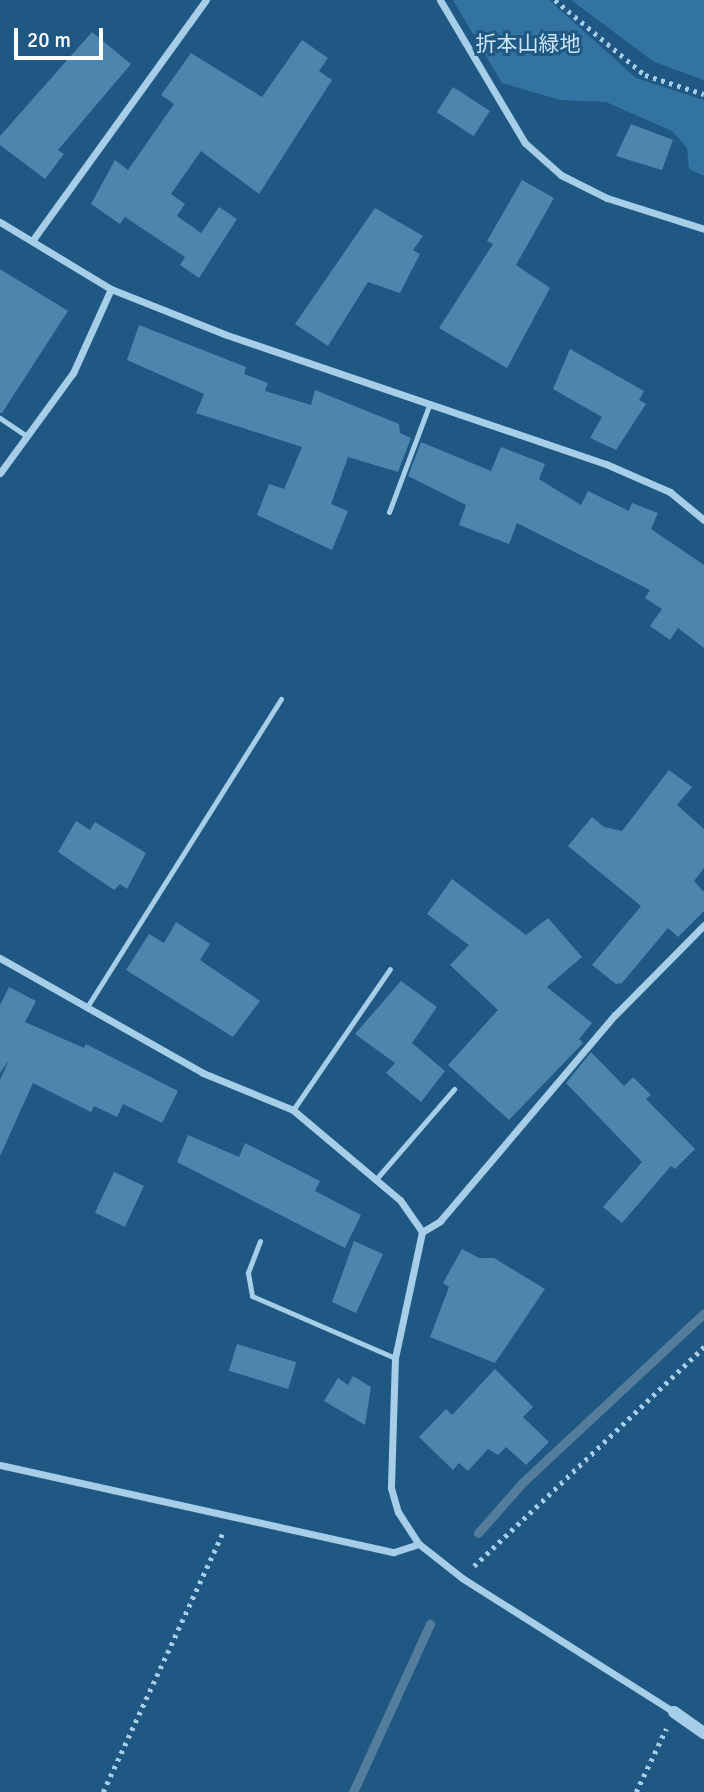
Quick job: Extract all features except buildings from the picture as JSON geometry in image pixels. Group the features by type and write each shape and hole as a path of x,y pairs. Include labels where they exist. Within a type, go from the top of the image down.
{"street":[{"path":"32,241 206,0"},
{"path":"440,0 525,144 552,167 607,198 704,229"},
{"path":"0,222 111,289 224,334 606,464 670,492 704,520"},
{"path":"0,472 73,373 111,289"},
{"path":"422,1232 440,1221 615,1015 704,925"},
{"path":"0,958 203,1073 293,1110 400,1200 422,1232 396,1358 391,1488 398,1512 419,1544 462,1578 704,1733"},
{"path":"0,1465 232,1514 394,1552 419,1544"}],"lane":[{"path":"389,512 430,402"},
{"path":"0,418 27,436"},
{"path":"87,1007 281,699"},
{"path":"293,1110 390,969"},
{"path":"377,1178 454,1089"},
{"path":"260,1241 248,1273 252,1296 396,1358"}],"path":[{"path":"555,0 645,75 704,94"},
{"path":"462,1578 704,1347"},
{"path":"103,1792 232,1514"},
{"path":"636,1792 674,1712"}],"green space":[{"name":"折本山緑地","path":"453,0 549,0 636,78 704,100 704,176 689,169 687,148 672,131 606,102 560,100 502,83"},
{"path":"571,0 704,0 704,80 654,62"}],"waterway":[{"path":"478,1533 523,1482 704,1313"},
{"path":"353,1792 430,1624"}]}
